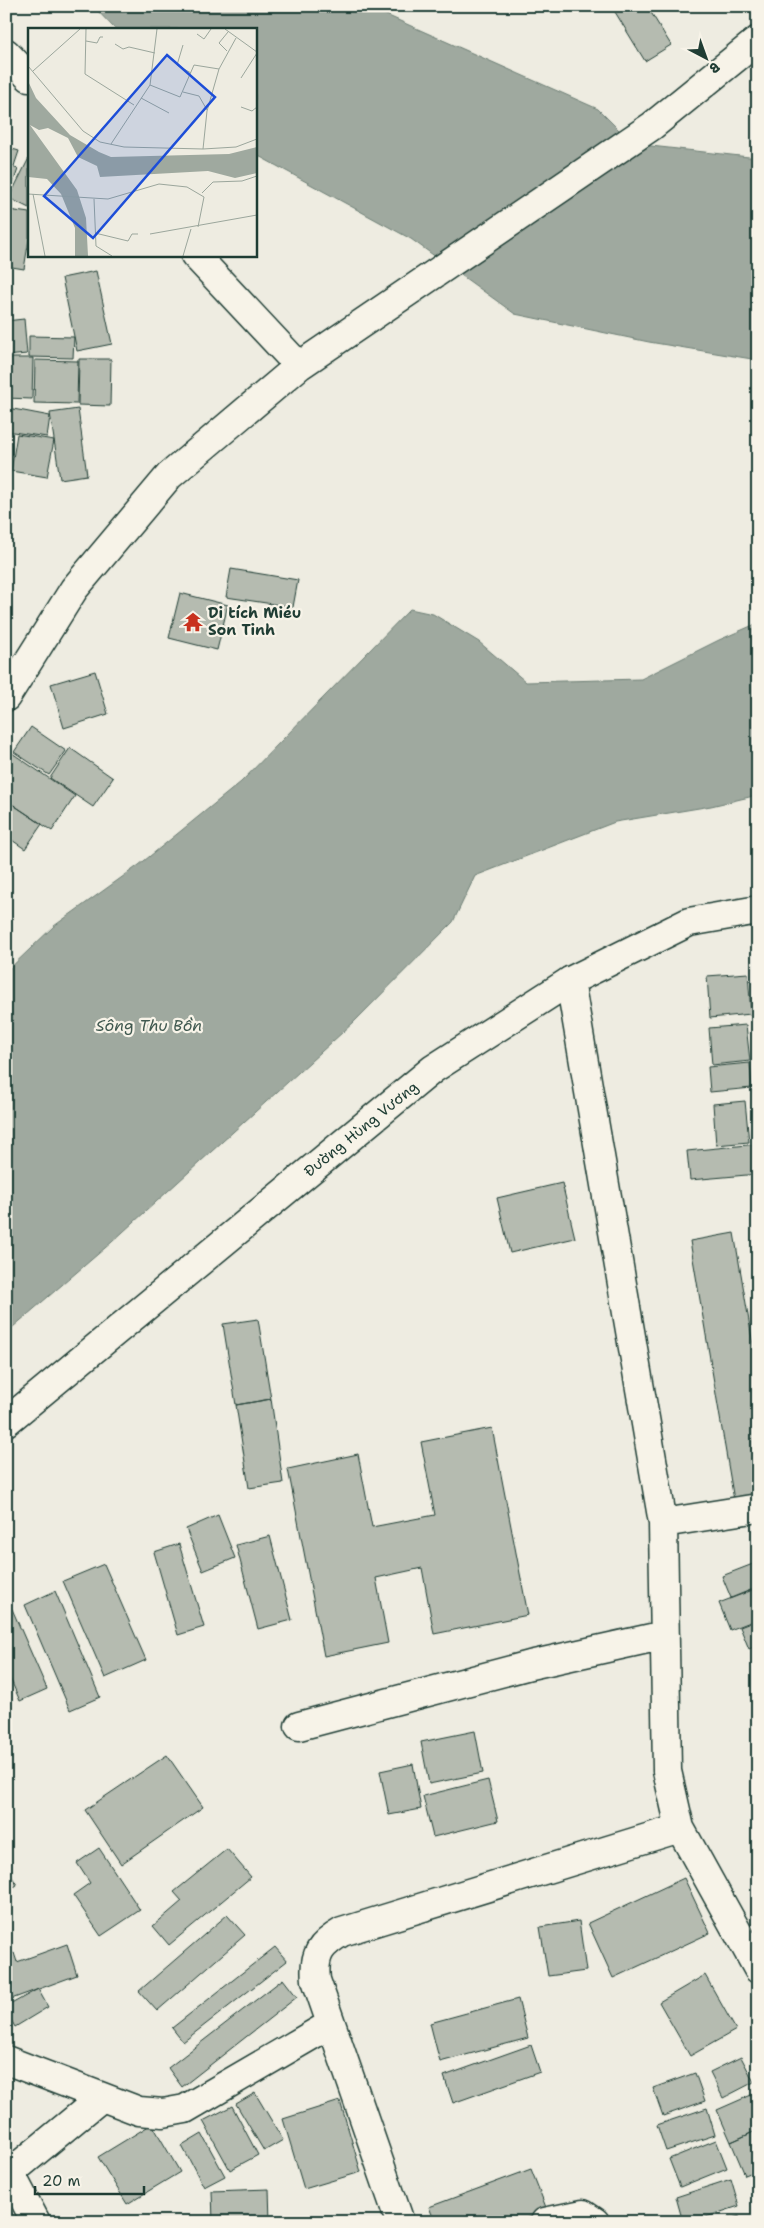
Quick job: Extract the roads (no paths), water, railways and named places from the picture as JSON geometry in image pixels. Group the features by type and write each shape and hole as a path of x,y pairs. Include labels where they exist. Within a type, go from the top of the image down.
{"street":[{"path":"6,698 74,589 169,476 299,366 652,126 758,40"},
{"path":"196,256 299,366"},
{"name":"Đường Hùng Vương","path":"6,1422 434,1070 570,981 689,922 758,910"},
{"path":"570,981 663,1523 667,1771 680,1828 758,1969"},
{"path":"663,1523 758,1508"},
{"path":"299,1726 530,1665 665,1635"},
{"path":"400,2222 316,1980 314,1967 318,1953 328,1940 342,1932 680,1828"},
{"path":"6,2060 139,2111 163,2113 185,2109 332,2024"},
{"path":"36,2222 8,2169 102,2097"},
{"path":"545,2222 584,2214 596,2222"}],"water":[{"path":"93,6 366,6 598,109 633,144 758,158 758,360 649,342 515,314 411,239 256,155 256,28 114,28"},
{"name":"Sông Thu Bồn","path":"410,609 433,614 479,642 526,682 641,679 719,640 758,623 758,795 711,806 615,822 475,876 453,922 354,1022 112,1242 6,1333 6,972 54,926 139,865 241,782"}],"place":[{"name":"Di tích Miéu Son Tinh","path":"193,622"}]}
